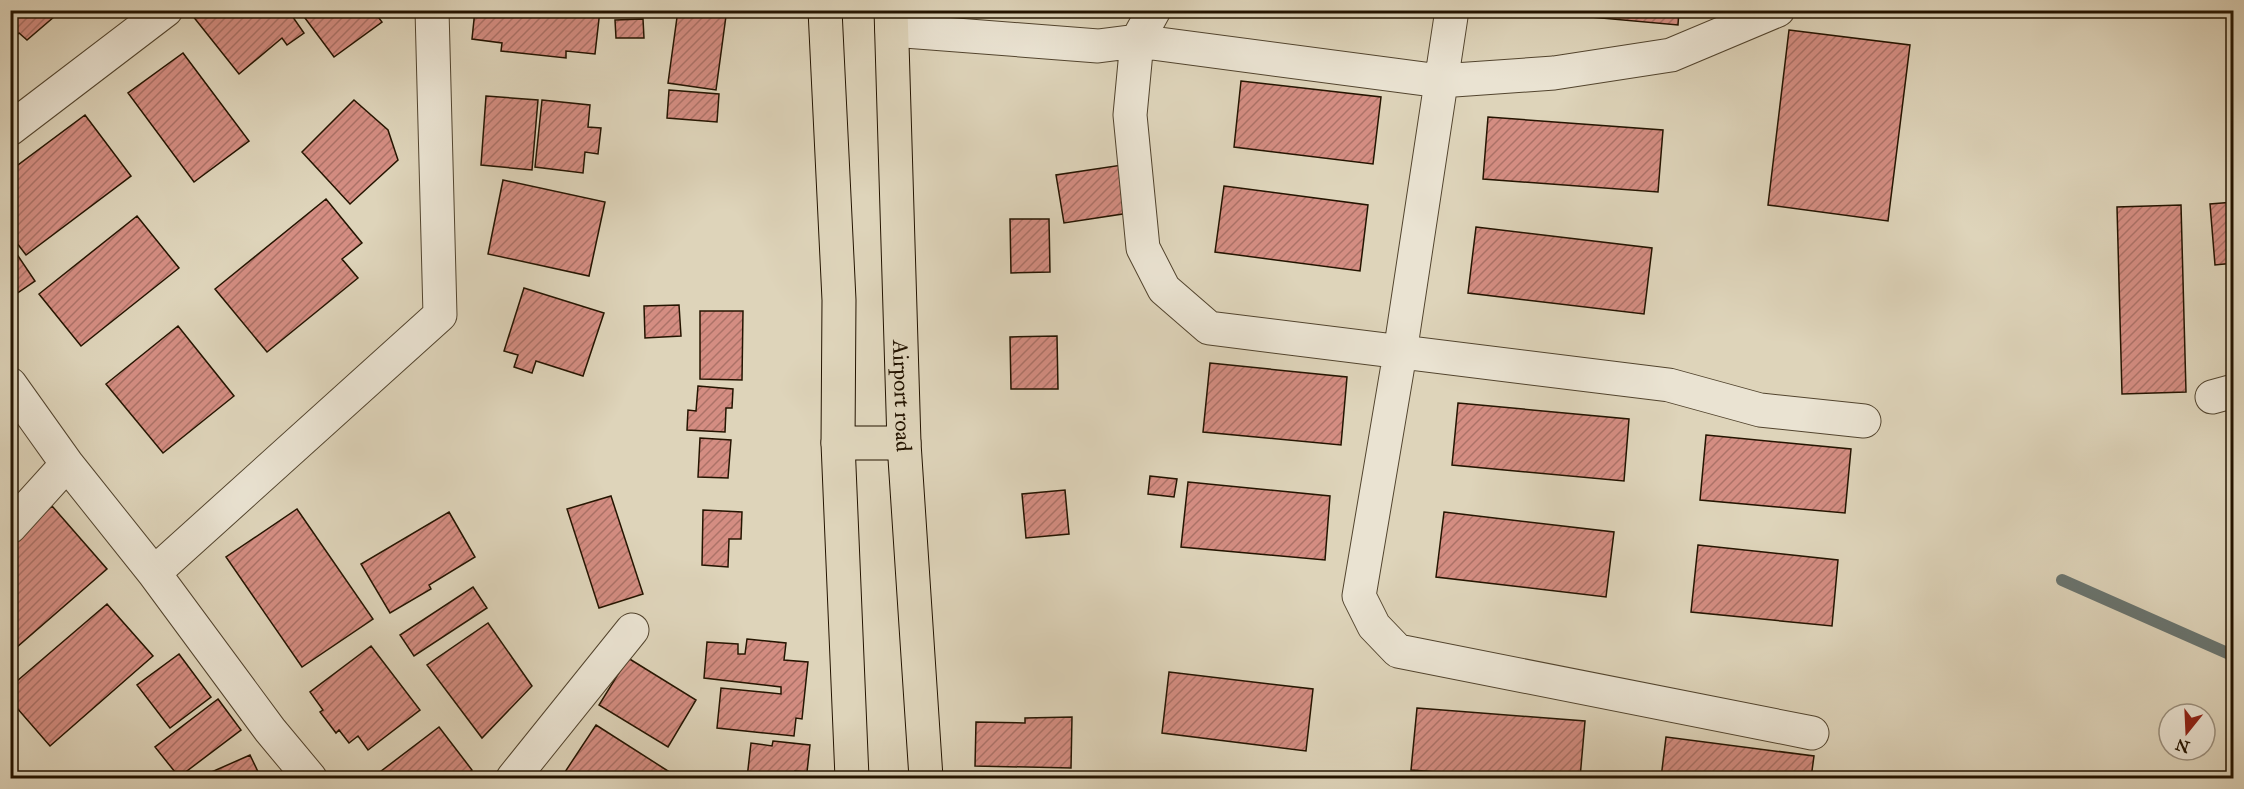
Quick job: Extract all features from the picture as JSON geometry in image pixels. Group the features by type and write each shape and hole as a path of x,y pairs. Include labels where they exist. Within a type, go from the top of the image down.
{"main road":[{"path":"825,10 839,300 838,443 852,778"},
{"name":"Airport road","path":"891,20 904,443 926,778"},
{"path":"838,443 904,443"}],"street":[{"path":"10,129 166,10"},
{"path":"154,573 440,315 432,10"},
{"path":"1154,10 1137,41 1130,115 1143,248 1164,289 1209,328 1669,385 1760,411 1864,421"},
{"path":"1452,10 1400,353 1359,596 1374,626 1398,651 1812,733"},
{"path":"891,20 968,23 1098,46 1137,41 1440,81 1554,74 1671,55 1778,10"},
{"path":"10,384 67,464 154,573 270,730 310,778"},
{"path":"10,527 67,464"},
{"path":"513,778 632,630"}],"building":[{"path":"10,10 62,10 27,40 19,33 10,41"},
{"path":"188,10 288,10 304,33 287,45 282,38 239,74"},
{"path":"299,10 373,10 382,22 334,57"},
{"path":"475,10 600,10 595,54 566,51 566,58 501,51 502,43 472,39"},
{"path":"678,10 726,16 716,90 668,83"},
{"path":"1512,10 1679,10 1678,25"},
{"path":"643,19 644,38 616,38 615,20"},
{"path":"1789,30 1910,45 1888,221 1768,205"},
{"path":"183,53 249,141 194,182 128,93"},
{"path":"1241,81 1381,97 1373,164 1234,147"},
{"path":"669,90 719,94 717,122 667,118"},
{"path":"486,96 538,100 532,170 481,165"},
{"path":"354,100 388,130 398,160 350,204 302,152"},
{"path":"542,100 590,105 588,127 601,128 598,154 585,152 583,173 535,167"},
{"path":"85,115 131,176 26,255 10,234 10,171"},
{"path":"1488,117 1663,130 1658,192 1483,179"},
{"path":"1122,165 1129,213 1064,223 1056,175"},
{"path":"503,180 605,202 589,276 488,254"},
{"path":"1224,186 1368,205 1360,271 1215,252"},
{"path":"326,199 362,243 342,259 358,278 267,352 215,289"},
{"path":"2234,202 2234,263 2215,265 2210,204"},
{"path":"2181,205 2186,392 2122,394 2117,207"},
{"path":"137,216 179,268 81,346 39,294"},
{"path":"1010,219 1049,219 1050,272 1011,273"},
{"path":"1476,227 1652,248 1644,314 1468,293"},
{"path":"10,244 35,281 10,298"},
{"path":"524,288 604,313 583,376 536,361 532,373 514,367 518,355 504,351"},
{"path":"679,305 681,336 645,338 644,306"},
{"path":"700,311 743,311 742,380 700,379"},
{"path":"178,326 234,396 163,453 106,384"},
{"path":"1057,336 1058,389 1011,389 1010,337"},
{"path":"1210,363 1347,377 1341,445 1203,432"},
{"path":"698,386 733,389 732,408 726,408 725,432 687,430 688,410 696,411"},
{"path":"1458,403 1629,419 1624,481 1452,465"},
{"path":"1706,435 1851,449 1845,513 1700,500"},
{"path":"700,438 731,440 728,478 698,477"},
{"path":"1150,476 1177,479 1174,497 1148,494"},
{"path":"1188,482 1330,496 1325,560 1181,547"},
{"path":"1065,490 1069,534 1026,538 1022,494"},
{"path":"611,496 643,594 599,608 567,509"},
{"path":"52,506 107,569 10,653 10,542"},
{"path":"297,509 373,619 302,667 226,557"},
{"path":"703,510 742,512 741,539 729,539 728,567 702,565"},
{"path":"449,512 475,557 429,585 431,589 390,613 361,564"},
{"path":"1444,512 1614,532 1606,597 1436,577"},
{"path":"1698,545 1838,560 1832,626 1691,612"},
{"path":"473,587 487,608 414,656 400,635"},
{"path":"107,604 153,656 50,746 10,700 10,687"},
{"path":"488,623 532,686 482,738 427,665"},
{"path":"747,639 786,643 784,660 808,662 802,719 796,718 794,736 717,728 721,688 781,694 781,687 704,678 707,642 738,644 738,654 745,654"},
{"path":"371,646 420,710 368,750 358,736 349,743 339,730 336,733 320,712 323,710 310,692"},
{"path":"179,654 211,697 170,728 137,685"},
{"path":"628,658 696,700 668,747 599,705"},
{"path":"1169,672 1313,689 1306,751 1162,733"},
{"path":"218,699 241,730 179,777 155,747"},
{"path":"1417,708 1585,721 1580,778 1518,778 1411,770"},
{"path":"1072,717 1071,768 975,766 976,722 1025,723 1025,718"},
{"path":"596,725 668,771 662,778 561,778"},
{"path":"439,727 472,770 462,778 372,778"},
{"path":"1666,737 1814,756 1811,778 1661,778"},
{"path":"773,741 810,745 807,772 795,771 794,778 747,778 751,743 772,746"},
{"path":"250,755 261,778 198,778"}],"waterway":[{"path":"2062,580 2234,656"}]}
